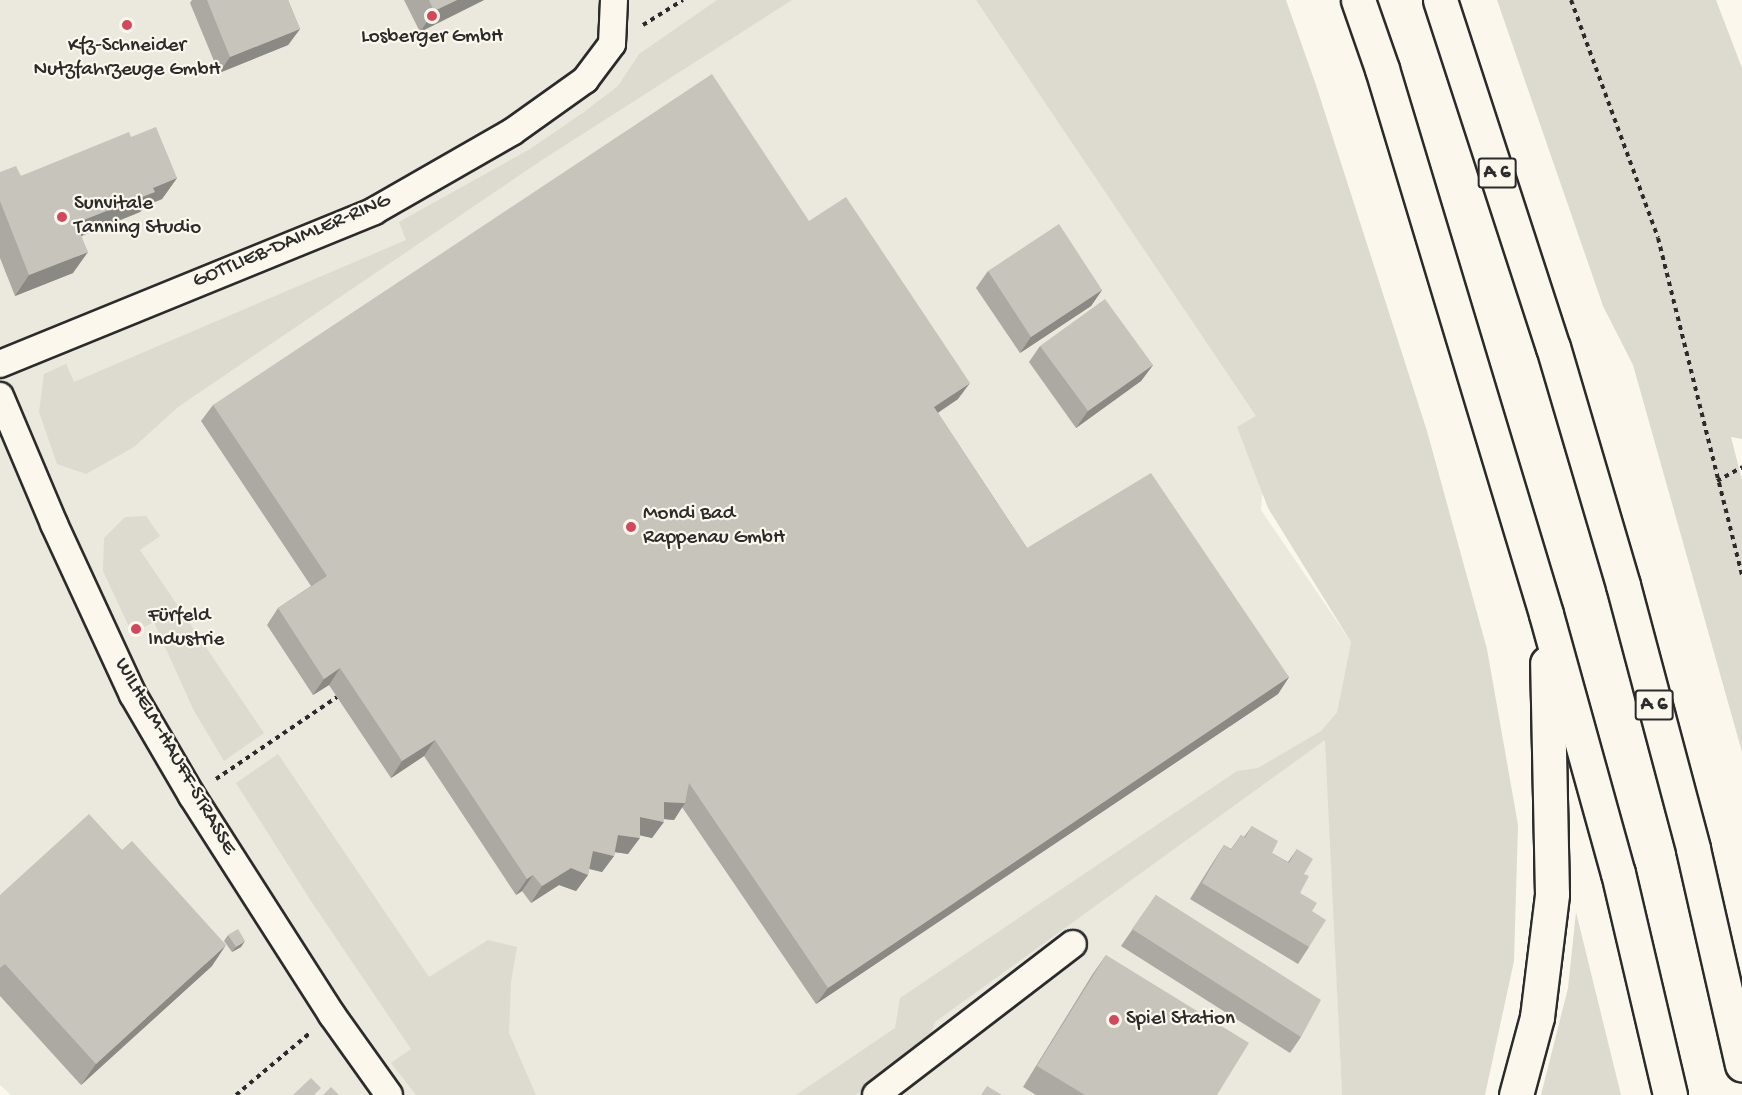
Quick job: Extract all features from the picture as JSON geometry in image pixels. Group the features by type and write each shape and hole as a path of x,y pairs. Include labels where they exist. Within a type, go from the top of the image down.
{"highway":[{"path":"1358,0 1382,69 1546,614 1618,873 1670,1095"},
{"name":"A 6","path":"1440,0 1553,347 1623,585 1693,849 1742,1065"},
{"path":"1516,1095 1537,1017 1552,894 1546,614"}],"street":[{"path":"612,44 615,0"},
{"name":"GOTTLIEB-DAIMLER-RING","path":"0,364 374,211 512,132 585,80 612,44"},
{"name":"WILHELM-HAUFF-STRASSE","path":"0,396 54,524 133,695 192,796 332,1015 389,1095"},
{"path":"876,1095 1073,944"}],"path":[{"path":"612,44 683,0"},
{"path":"1571,0 1658,238 1742,575"},
{"path":"1717,481 1742,467"},
{"path":"192,796 337,697"},
{"path":"237,1095 332,1015"}],"shaded area":[{"path":"0,0 1216,0 1285,208 1261,510 1351,642 1337,712 1321,731 1326,740 1342,1095 11,1095 0,1085"},
{"path":"717,0 792,0 539,162 178,407 134,447 86,474 57,464 39,412 44,374 66,364 74,382 406,240 399,222 530,149 584,112 618,86 639,54"},
{"path":"976,0 1286,0 1316,85 1427,431 1487,649 1518,825 1514,961 1485,1095 1342,1095 1325,740 935,1022 926,1048 855,1095 796,1095 895,1028 900,998 1237,771 1258,768 1321,731 1337,712 1351,642 1268,508 1237,427 1256,416"},
{"path":"1497,0 1716,0 1742,68 1742,439 1731,437 1742,480 1742,752 1633,365 1603,306"},
{"path":"146,516 160,536 140,550 264,733 224,761 193,709 154,622 132,633 103,571 104,538 125,517"},
{"path":"278,754 429,977 488,940 517,947 511,982 509,1033 536,1095 416,1095 391,1063 411,1049 311,901 236,783"},
{"path":"1576,912 1621,1095 1541,1095 1568,988"}],"building":[{"path":"207,0 288,0 300,29 230,57"},
{"path":"429,0 457,0 434,11"},
{"name":"Mondi Bad Rappenau GmbH","path":"712,74 809,221 846,197 970,383 934,407 1027,548 1151,473 1289,677 828,988 689,783 685,803 664,802 664,822 640,817 640,838 618,835 614,856 593,851 588,875 571,868 542,886 533,875 527,879 435,740 402,761 340,668 324,679 278,608 327,576 213,405"},
{"path":"156,127 177,178 153,188 155,192 76,223 88,252 29,275 0,201 0,172 16,166 21,176 129,132 131,137"},
{"path":"1059,224 1102,290 1031,337 988,271"},
{"path":"1105,299 1153,365 1088,411 1040,346"},
{"path":"89,814 122,850 132,841 226,945 96,1064 5,964 0,968 0,895"},
{"path":"1252,826 1278,841 1272,853 1289,863 1297,849 1313,859 1304,874 1309,876 1300,893 1317,903 1312,911 1326,920 1309,947 1202,883 1224,845 1231,850 1241,835 1245,838"},
{"path":"1156,895 1321,1000 1301,1037 1132,929"},
{"path":"238,929 245,941 236,947 228,935"},
{"name":"Spiel Station","path":"1106,955 1249,1043 1217,1095 1085,1095 1037,1066"},
{"path":"311,1078 321,1088 314,1095 293,1095"},
{"path":"987,1086 1002,1095 981,1095"},
{"path":"331,1087 339,1095 323,1095"}],"place":[{"name":"Losberger GmbH","path":"432,16"},
{"name":"Kfz-Schneider Nutzfahrzeuge GmbH","path":"127,25"},
{"name":"Sunvitale Tanning Studio","path":"62,217"},
{"name":"Mondi Bad Rappenau GmbH","path":"631,527"},
{"name":"Fürfeld Industrie","path":"136,629"},
{"name":"Spiel Station","path":"1114,1020"}]}
